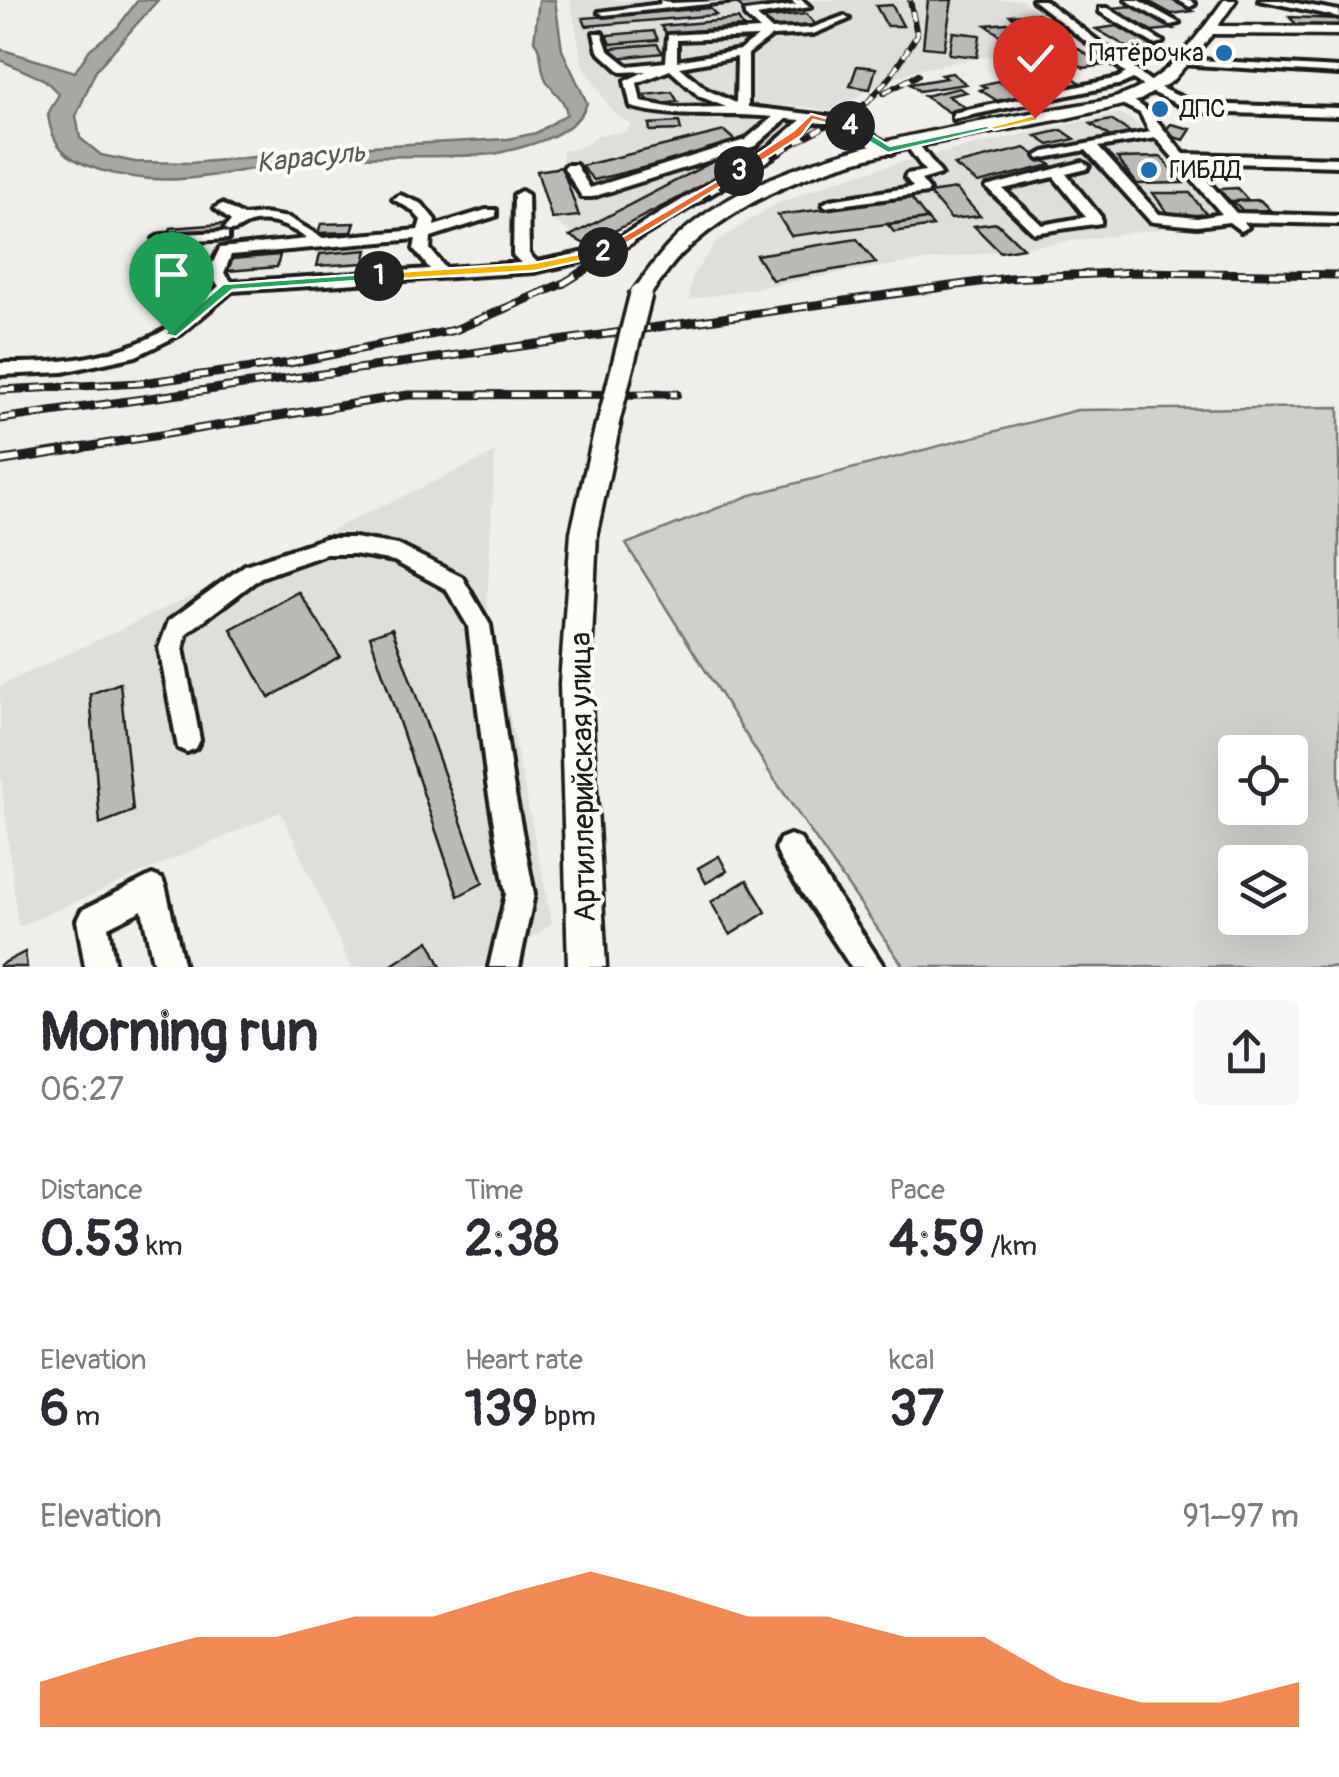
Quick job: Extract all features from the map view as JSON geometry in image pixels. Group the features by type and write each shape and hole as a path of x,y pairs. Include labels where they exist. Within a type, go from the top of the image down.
{"main road":[{"path":"888,150 1154,89 1184,62 1230,0"},
{"path":"1208,30 1339,31"},
{"name":"Артиллерийская улица","path":"587,967 575,684 584,532 641,294 658,265 680,241 738,202 795,176 888,150"}],"street":[{"path":"604,12 666,3 740,0"},
{"path":"769,33 749,14 805,7 796,0"},
{"path":"1038,0 1154,89 1194,108 1339,112"},
{"path":"1080,31 1116,0"},
{"path":"1131,0 1174,23"},
{"path":"1264,0 1336,13"},
{"path":"1336,0 1336,13"},
{"path":"1104,10 1158,42"},
{"path":"1291,12 1336,13"},
{"path":"742,110 703,93 672,65 672,38 813,30 844,19"},
{"path":"598,36 603,50 625,70 743,53 769,33"},
{"path":"742,110 743,53"},
{"path":"1184,62 1339,70"},
{"path":"672,65 631,81 635,104 684,114 742,110 839,120 888,150"},
{"path":"978,130 957,116 1122,81 1134,73"},
{"path":"1015,87 1035,100"},
{"path":"1066,93 1091,106"},
{"path":"1122,98 1146,111 1160,134 1237,222"},
{"path":"996,108 1014,116 1035,118"},
{"path":"571,168 587,194 750,143 784,114"},
{"path":"0,369 36,370 143,349 171,334 228,286 534,267 606,252 774,150 797,134 811,117"},
{"path":"1044,156 1160,134"},
{"path":"830,204 922,190 912,177 934,174 912,144"},
{"path":"1089,145 1155,218 1197,222 1339,220"},
{"path":"1182,158 1339,162"},
{"path":"1058,172 1096,220 1039,230 993,187 1082,166"},
{"path":"521,195 521,255 534,267"},
{"path":"400,199 416,207 428,220 422,249 440,272"},
{"path":"222,208 240,221"},
{"path":"160,239 322,245 424,234 491,214"},
{"path":"228,286 216,273 224,243 240,221 258,216 279,218 297,224 322,245"},
{"path":"186,740 171,648 177,628 253,571 325,546 354,546 398,553 454,582 479,624 500,784 520,894 504,967"},
{"path":"790,849 869,967"},
{"path":"100,967 92,920 152,888 168,967"}],"shaded area":[{"path":"570,0 1022,0 1113,66 1030,75 1006,53 914,70 870,89 834,112 766,105 766,114 801,118 790,135 735,169 587,245 552,219 537,171 562,167 563,151 585,146 598,135 627,131 630,124 612,111 583,66"},
{"path":"1120,113 1166,144 1227,220 858,270 689,300 692,276 717,241 774,205 835,181 909,160"},
{"path":"1339,407 1339,967 904,967 770,773 626,544 751,495 1077,410"},
{"path":"495,453 487,604 552,923 493,967 351,967 281,812 18,927 0,768 0,686"}],"water":[{"name":"Карасуль","path":"138,0 158,0 96,70 76,116 80,138 101,155 135,162 191,163 371,146 508,139 536,133 567,114 546,80 534,41 539,0 555,0 562,50 587,103 561,132 494,154 334,158 206,177 129,177 79,162 64,151 53,136 48,114 59,94 45,80 0,60 0,49 75,72 90,49 117,28"}],"building":[{"path":"782,0 789,7 744,11 738,4"},
{"path":"928,0 952,0 944,49 923,47"},
{"path":"1146,0 1171,0 1193,11 1172,14"},
{"path":"892,5 903,26 887,26 876,6"},
{"path":"1132,6 1173,29 1152,31 1112,8"},
{"path":"710,8 716,15 586,26 583,18"},
{"path":"1038,13 1055,26 1027,28 1010,15"},
{"path":"806,14 816,25 769,29 760,19"},
{"path":"1289,17 1339,19 1339,27 1297,25"},
{"path":"738,19 743,27 666,33 661,26"},
{"path":"1007,23 1022,34 1001,36 986,25"},
{"path":"1117,26 1155,48 1134,51 1096,29"},
{"path":"654,31 658,40 611,44 607,35"},
{"path":"953,32 980,35 977,57 949,54"},
{"path":"1037,43 1071,67 1050,69 1016,45"},
{"path":"657,44 663,53 616,58 611,48"},
{"path":"1071,44 1103,65 1084,68 1052,46"},
{"path":"857,66 876,68 870,89 850,86"},
{"path":"952,73 966,84 919,91 910,84 946,78 941,75"},
{"path":"1068,74 1082,84 1061,86 1048,77"},
{"path":"1048,77 1061,86 1028,91 1014,81"},
{"path":"998,81 1025,98 1001,103 980,90 986,88 981,85"},
{"path":"959,88 966,92 948,96 975,114 958,118 924,96"},
{"path":"672,92 678,102 651,105 645,95"},
{"path":"1111,120 1136,136 1115,140 1091,124"},
{"path":"679,122 681,130 650,131 649,124"},
{"path":"1171,124 1191,129 1184,140 1162,134"},
{"path":"1062,130 1075,139 1049,145 1036,136"},
{"path":"724,131 739,144 594,180 581,166"},
{"path":"1025,148 1051,165 978,183 954,165"},
{"path":"1161,157 1183,183 1137,184 1117,158"},
{"path":"716,160 735,169 587,245 570,236"},
{"path":"1205,166 1230,166 1238,175 1213,175"},
{"path":"562,167 579,216 552,219 537,171"},
{"path":"1237,188 1249,201 1232,203 1218,189"},
{"path":"956,189 980,216 951,219 929,193"},
{"path":"1153,193 1190,193 1209,218 1171,218"},
{"path":"911,198 927,219 791,236 778,215"},
{"path":"1260,200 1270,210 1243,211 1233,201"},
{"path":"927,219 933,226 894,232 888,225"},
{"path":"355,223 352,232 318,233 321,224"},
{"path":"997,223 1023,248 1000,252 974,226"},
{"path":"224,224 221,231 168,235 171,228"},
{"path":"857,239 876,263 772,280 756,255"},
{"path":"367,250 364,263 317,266 320,254"},
{"path":"193,251 182,277 148,279 160,253"},
{"path":"280,255 277,267 227,271 231,259"},
{"path":"299,592 340,656 269,698 231,629"},
{"path":"392,628 483,883 458,896 370,636"},
{"path":"120,683 133,811 100,824 90,694"},
{"path":"719,856 727,871 706,883 698,868"},
{"path":"747,880 766,912 730,935 711,902"},
{"path":"429,941 441,967 389,967"},
{"path":"25,952 27,967 0,967 0,965"}],"railway":[{"path":"591,266 745,171 867,103 891,76 917,35 910,0"},
{"path":"884,93 918,75"},
{"path":"0,390 141,383 289,363 455,330 564,283 595,264"},
{"path":"0,419 1008,278 1137,272 1339,275"},
{"path":"67,450 408,395 677,394"},
{"path":"0,461 82,448"}],"place":[{"name":"Пятёрочка","path":"1224,53"},
{"name":"ДПС","path":"1160,109"},
{"name":"ГИБДД","path":"1149,170"}],"route":[{"path":"171,334 228,286 534,267 606,252 774,150 797,134 811,117 839,120 866,133 888,150 1035,118"}]}
